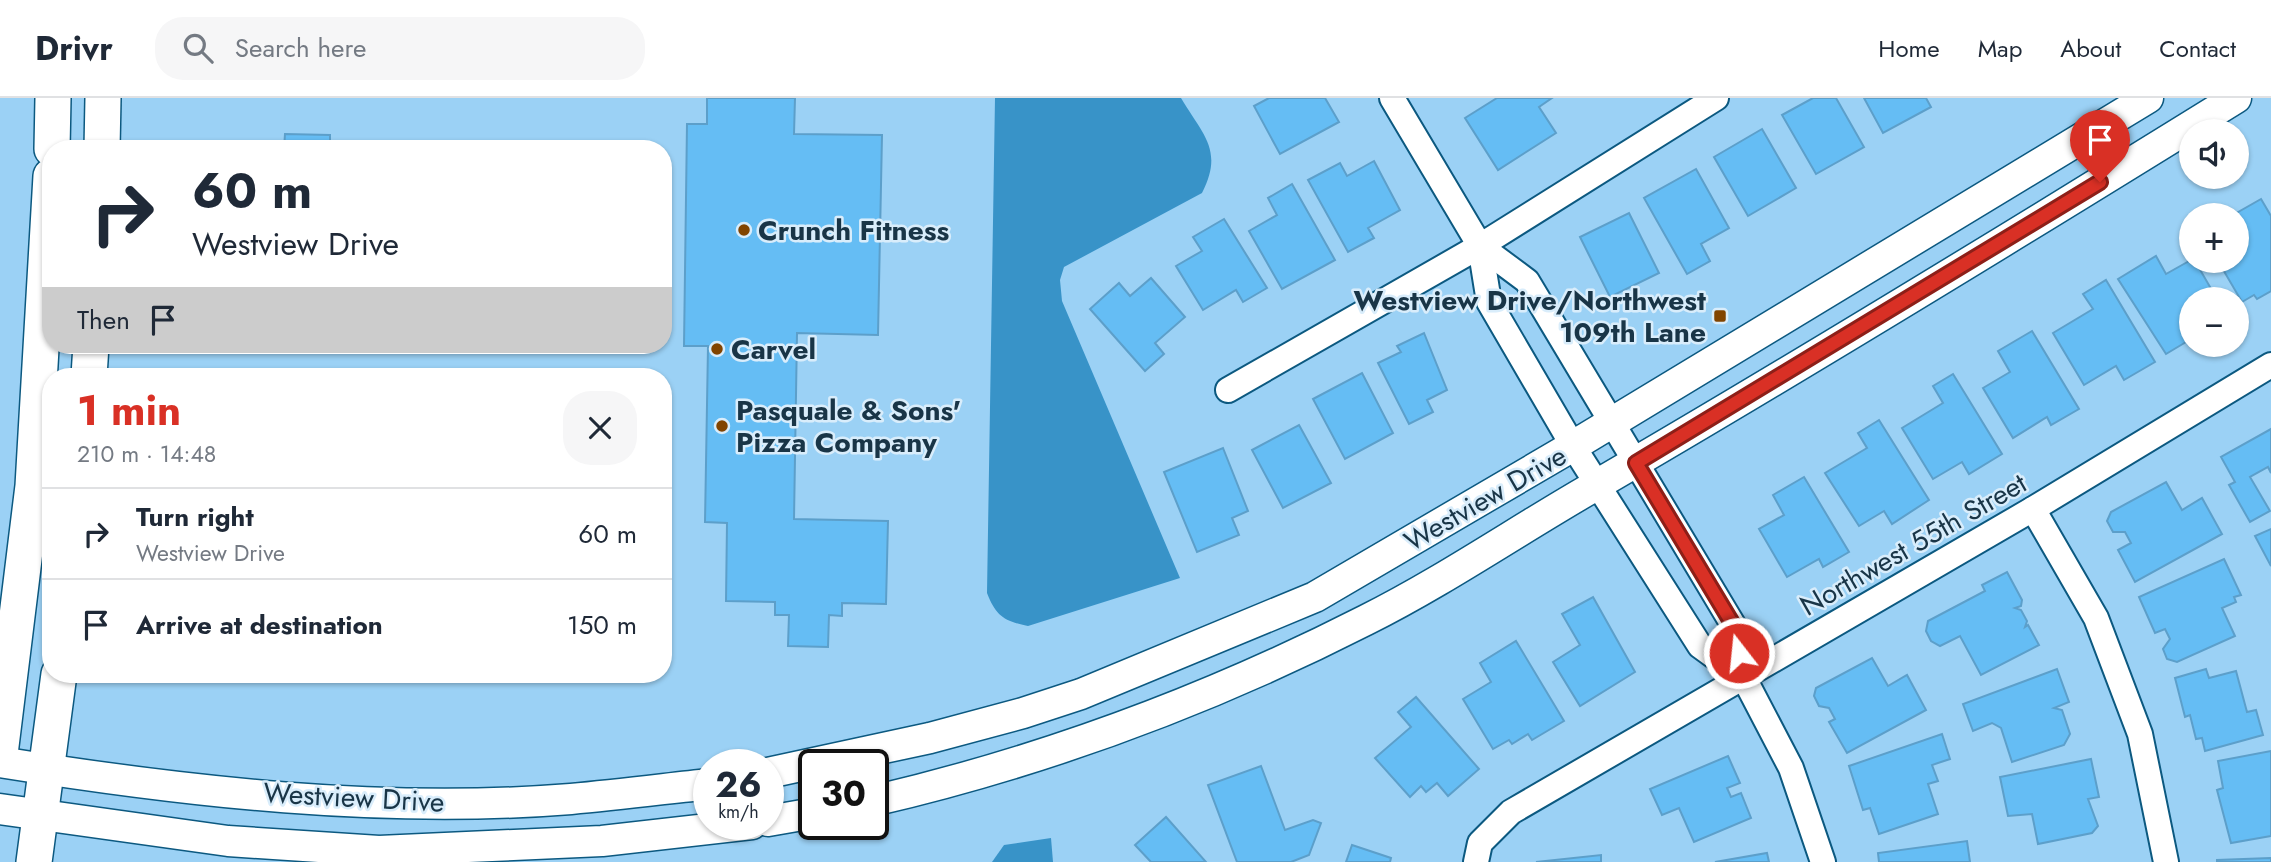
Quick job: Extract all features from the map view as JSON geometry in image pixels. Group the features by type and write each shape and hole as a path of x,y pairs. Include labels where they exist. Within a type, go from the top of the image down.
{"main road":[{"path":"52,140 53,98"},
{"path":"102,140 103,98"},
{"path":"0,754 33,486 42,331"},
{"path":"34,862 58,683"}],"street":[{"path":"1391,98 1480,246 1489,302 1573,446 1700,646 1744,678"},
{"path":"1228,390 1480,246 1716,98"},
{"name":"Westview Drive","path":"784,770 930,738 1023,713 1149,667 1315,597 1573,446 2148,98"},
{"name":"Westview Drive","path":"889,797 956,782 1054,753 1233,684 1370,619 1919,294 2236,98"},
{"path":"1480,246 1527,281 1735,628 1744,678 1791,768 1823,862"},
{"name":"Northwest 55th Street","path":"1478,853 1511,812 2033,509 2271,365"},
{"path":"2033,509 2096,618 2140,734 2166,862"},
{"name":"Westview Drive","path":"0,762 47,770 322,800 452,802 570,799 693,786"},
{"name":"Westview Drive","path":"0,809 228,841 379,851 602,841 693,831"}],"water":[{"path":"995,98 1181,98 1203,133 1211,154 1208,178 1202,193 1064,267 1060,280 1062,301 1180,578 1028,626 1002,616 987,593"},
{"path":"1051,838 1053,862 992,862 1004,845"}],"building":[{"path":"707,98 795,98 794,134 882,135 878,335 797,333 794,519 888,521 886,604 842,603 842,616 829,615 828,647 788,646 789,615 775,615 775,602 726,601 727,523 705,522 708,346 684,346 687,124 707,124"},
{"path":"1269,98 1325,98 1339,122 1280,154 1254,106"},
{"path":"1497,98 1552,98 1539,107 1556,133 1498,170 1465,118"},
{"path":"1813,98 1836,98 1864,147 1816,174 1782,115"},
{"path":"1864,98 1926,98 1931,107 1883,133"},
{"path":"1762,129 1796,188 1748,216 1714,157"},
{"path":"285,134 330,135 330,140 285,140"},
{"path":"1374,161 1400,210 1368,228 1374,238 1348,252 1308,180 1340,163 1347,176"},
{"path":"1696,169 1729,228 1701,244 1710,261 1687,274 1644,198"},
{"path":"1292,184 1335,260 1282,289 1249,231 1277,215 1268,198"},
{"path":"2261,199 2271,216 2271,291 2257,299 2254,295 2249,298 2249,287 2233,287 2225,273 2249,273 2249,206"},
{"path":"1629,213 1659,273 1610,297 1580,237"},
{"path":"1224,219 1267,288 1243,302 1236,290 1203,310 1176,266 1202,251 1193,237"},
{"path":"2156,256 2166,274 2179,267 2179,273 2202,273 2210,287 2179,287 2179,346 2166,354 2118,279"},
{"path":"1151,278 1185,317 1155,343 1164,354 1145,371 1090,309 1119,283 1130,296"},
{"path":"2106,280 2155,362 2124,380 2116,366 2084,385 2053,333 2093,309 2083,294"},
{"path":"2032,331 2079,409 2051,425 2047,417 2013,438 1983,388 2010,372 1998,351"},
{"path":"1424,333 1447,390 1427,400 1433,412 1409,424 1378,363 1401,352 1397,346"},
{"path":"1362,373 1393,433 1345,459 1313,399"},
{"path":"1953,374 2002,454 1969,474 1962,462 1933,479 1902,428 1943,403 1933,386"},
{"path":"1879,420 1929,500 1892,524 1884,511 1859,526 1825,473 1867,448 1858,433"},
{"path":"1299,425 1331,483 1283,508 1252,450"},
{"path":"2271,429 2271,473 2268,467 2250,477 2270,511 2250,522 2229,485 2235,482 2221,457"},
{"path":"1223,448 1248,511 1232,518 1239,535 1197,552 1164,472"},
{"path":"1804,477 1849,552 1823,567 1819,559 1787,577 1759,529 1784,515 1773,495"},
{"path":"2166,482 2182,510 2202,498 2222,534 2135,582 2118,550 2131,543 2125,532 2113,532 2107,521 2111,512"},
{"path":"2271,529 2271,566 2255,536"},
{"path":"2224,559 2241,595 2234,597 2236,602 2222,608 2235,636 2177,662 2167,659 2163,649 2170,639 2165,629 2155,633 2139,597"},
{"path":"2007,572 2022,600 2021,606 2015,608 2021,610 2027,621 2025,627 2028,625 2039,645 1981,675 1960,636 1940,646 1931,641 1926,631 1928,621 1985,591 1982,585"},
{"path":"1593,597 1635,672 1580,706 1553,662 1580,645 1562,614"},
{"path":"1516,641 1564,721 1532,740 1528,734 1512,744 1509,740 1493,749 1463,699 1491,682 1480,663"},
{"path":"1872,658 1888,686 1907,675 1926,710 1847,753 1829,722 1835,719 1829,708 1819,706 1814,696 1816,688"},
{"path":"2057,669 2069,702 2054,708 2062,710 2070,734 2064,745 2012,762 2001,728 1992,723 1973,731 1963,704"},
{"path":"2206,669 2209,678 2236,671 2247,712 2256,710 2263,735 2205,751 2202,738 2196,739 2190,715 2185,717 2175,678"},
{"path":"1416,697 1479,769 1448,796 1437,783 1426,792 1421,786 1410,797 1375,758 1411,727 1398,712"},
{"path":"1942,734 1950,759 1932,765 1938,781 1928,784 1938,814 1879,834 1870,808 1863,810 1849,766"},
{"path":"2271,751 2271,836 2231,843 2217,790 2223,788 2218,761"},
{"path":"1728,756 1740,783 1727,788 1731,797 1741,793 1751,818 1694,842 1679,808 1662,815 1650,789"},
{"path":"2091,759 2099,797 2088,799 2098,826 2092,833 2038,844 2032,814 2008,816 2000,777"},
{"path":"1261,766 1285,830 1313,820 1321,823 1309,855 1291,862 1237,862 1208,785"},
{"path":"1166,817 1206,862 1151,862 1135,845"},
{"path":"1967,841 1970,862 1879,862 1878,853"},
{"path":"1352,845 1391,858 1390,862 1346,862"},
{"path":"1767,853 1769,862 1715,862"},
{"path":"1601,855 1601,862 1536,862"},
{"path":"2271,858 2271,862 2217,862 2217,860"}],"place":[{"name":"Crunch Fitness","path":"744,230"},
{"name":"Westview Drive/Northwest 109th Lane","path":"1720,316"},
{"name":"Carvel","path":"717,349"},
{"name":"Pasquale & Sons' Pizza Company","path":"722,426"}],"route":[{"path":"1739,653 1735,628 1636,463 2100,182"}]}
